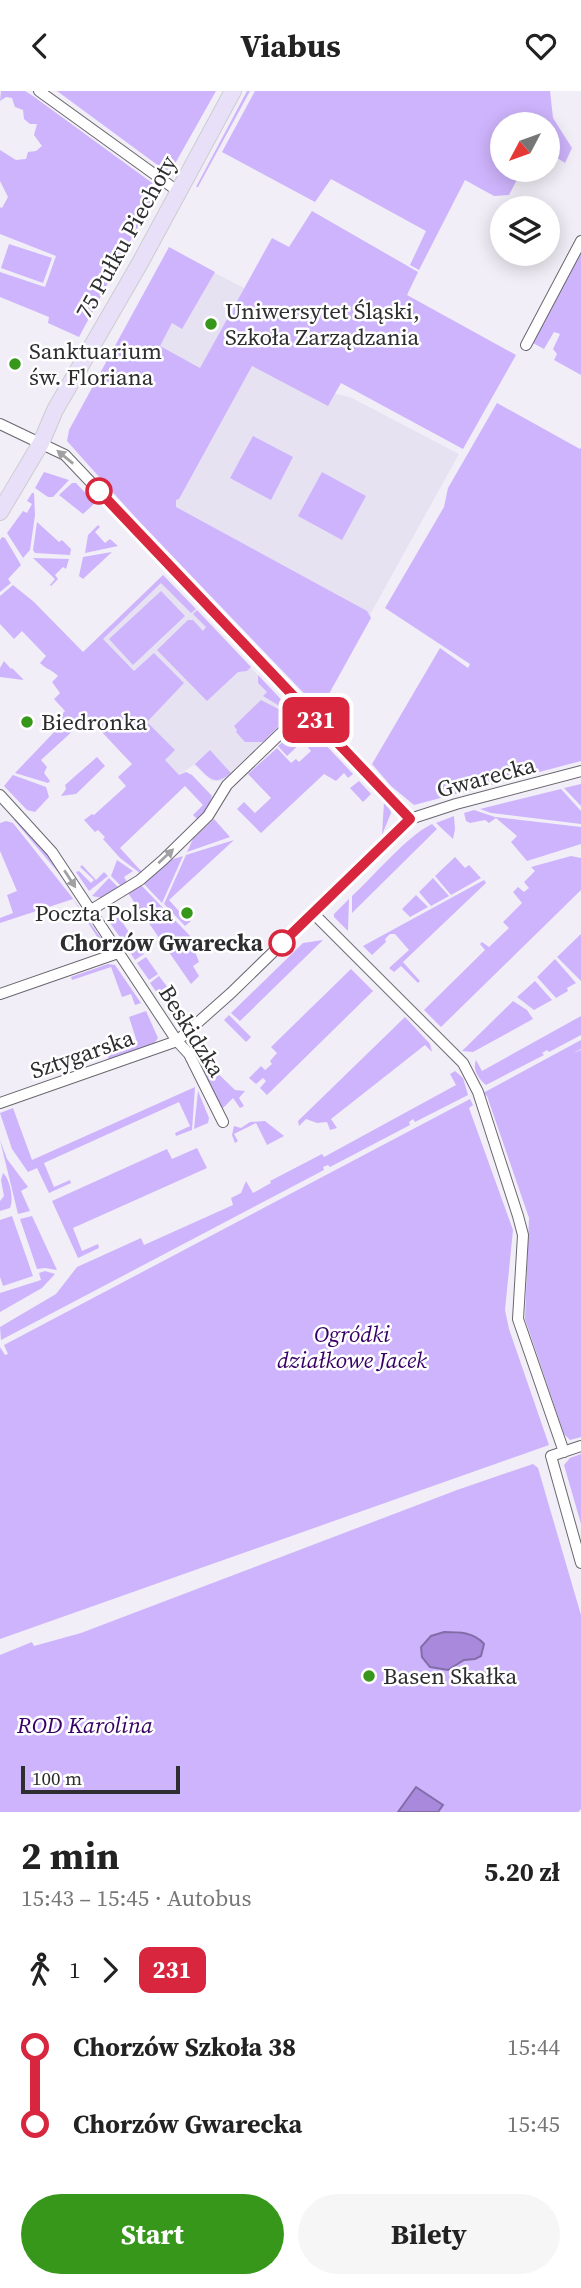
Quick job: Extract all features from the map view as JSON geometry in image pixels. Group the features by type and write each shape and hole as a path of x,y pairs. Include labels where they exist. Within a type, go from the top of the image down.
{"main road":[{"name":"75 Pułku Piechoty","path":"0,512 180,192 233,91"}],"street":[{"path":"39,91 180,192"},
{"path":"526,345 581,241"},
{"path":"0,423 65,455 410,819"},
{"path":"91,910 140,880 208,816 227,785 306,709"},
{"name":"Gwarecka","path":"177,1041 410,819 581,771"},
{"name":"Beskidzka","path":"2,800 28,824 52,852 177,1041 189,1054 223,1122"},
{"path":"313,913 463,1063 478,1092 523,1235 518,1319 564,1452"},
{"path":"0,994 118,953"},
{"name":"Sztygarska","path":"0,1103 177,1041"},
{"path":"581,1446 551,1456 581,1563"}],"shaded area":[{"path":"209,270 244,288 228,344 309,388 350,397 459,454 366,622 171,509 141,365"},
{"path":"163,576 292,711 222,781 212,781 194,765 179,775 145,778 53,681"},
{"path":"444,1632 476,1637 484,1644 481,1656 464,1660 448,1670 430,1667 422,1657 421,1647 431,1636"},
{"path":"416,1787 443,1805 438,1812 398,1812"}],"green space":[{"path":"1,91 25,91 159,188 79,337 48,323 49,317 0,297 0,272 45,287 56,256 0,234 0,207 2,208 8,197 0,181 0,150 16,160 26,159 28,152 36,151 42,146 34,135 37,124 30,124 24,119 23,110 15,107 12,98 6,97 0,101"},
{"path":"57,91 216,91 172,169 167,172"},
{"path":"247,91 250,91 196,187"},
{"path":"255,91 550,91 552,112 490,112 490,182 516,182 509,195 494,196 465,180 419,270 410,265 426,231 331,179 315,202 222,152"},
{"path":"560,129 572,148 565,163 560,160"},
{"path":"312,211 418,272 407,295 516,355 463,449 341,383 328,406 252,366 179,499 176,500 176,507 367,611 371,618 320,710 135,517 67,441 69,430 169,247 215,272 182,329 172,323 160,346 200,368 272,238 289,247"},
{"path":"9,244 52,258 43,283 1,268"},
{"path":"581,252 581,375 554,360 557,354 553,349 560,334 554,332 544,349 533,343"},
{"path":"497,403 580,449 581,447 581,761 414,805 391,786 372,764 440,648 468,668 470,664 385,608 444,507 448,488"},
{"path":"253,436 293,457 271,500 230,478"},
{"path":"44,472 69,480 53,497 48,497 35,488"},
{"path":"322,472 366,496 342,540 298,516"},
{"path":"72,483 76,483 95,503 83,514 59,495"},
{"path":"32,493 35,515 30,550 23,558 7,533 23,511 27,513 32,504 27,501"},
{"path":"37,522 71,549 70,555 35,553 33,550"},
{"path":"98,525 100,527 95,532 105,543 110,539 118,546 85,553 88,535"},
{"path":"2,537 21,565 8,579 11,583 0,592 0,540"},
{"path":"112,552 83,579 79,576 83,557"},
{"path":"33,558 69,559 66,569 63,567 55,575 58,579 51,586 55,579"},
{"path":"163,575 196,609 191,613 161,583 103,639 134,671 154,653 184,683 147,722 175,750 165,760 179,775 186,772 192,775 212,796 207,810 197,819 193,815 203,805 185,786 120,848 142,872 140,873 120,858 103,839 105,837 98,830 95,832 84,820 94,815 126,786 118,777 132,764 88,717 41,760 47,767 44,773 50,781 48,783 15,773 59,727 55,722 65,711 54,699 60,693 52,682 58,676 40,663 46,656 22,631 14,639 0,624 0,596 13,585 34,602 83,652"},
{"path":"161,591 185,616 133,665 109,639"},
{"path":"197,610 251,667 247,671 238,672 207,701 157,650 188,620 193,620 203,631 206,627 193,614"},
{"path":"4,661 24,680 0,677 0,668"},
{"path":"258,675 291,713 263,696 267,692 258,683"},
{"path":"261,700 290,715 263,742 245,742 234,726"},
{"path":"302,724 306,724 353,774 348,778 344,773 336,781 324,774 261,833 237,809 244,802 255,813 271,798 248,774 277,748 291,763 296,759 299,762 311,751 303,741 287,756 278,746"},
{"path":"210,750 231,773 220,779 212,779 195,764"},
{"path":"97,757 105,766 76,794 61,796 66,789 65,785"},
{"path":"13,775 46,787 49,797 35,812 27,810 4,786"},
{"path":"359,781 371,794 363,802 350,788"},
{"path":"581,784 581,806 564,788"},
{"path":"561,789 581,811 581,824 491,813 480,809"},
{"path":"387,800 391,813 382,835 384,802"},
{"path":"474,810 495,817 581,827 581,844 527,861 511,842 517,836 496,818 489,823 485,820 470,823 466,821 464,813"},
{"path":"454,816 455,829 453,839 436,823"},
{"path":"16,818 47,853 68,884 14,820"},
{"path":"214,819 230,837 187,852 193,839"},
{"path":"0,823 13,823 71,896 101,938 103,946 73,899 0,923 0,918 13,913 7,895 17,891 0,851"},
{"path":"432,824 437,829 352,913 352,896 402,847"},
{"path":"234,840 169,900 191,921 185,926 164,904 186,855"},
{"path":"183,856 162,903 144,884 170,860"},
{"path":"571,856 581,858 581,890 441,1027 424,1010 485,950 480,944 482,942 489,947 509,928 503,922 522,903 513,892 518,887 524,892 529,888 524,882 535,871 531,867"},
{"path":"455,857 465,868 469,865 481,878 451,895 435,876"},
{"path":"117,860 133,871 124,877 127,882 121,886 111,876"},
{"path":"82,865 96,880 104,872 108,876 89,891 76,872 79,871 91,883 94,880 80,867"},
{"path":"109,878 118,887 102,898 92,896"},
{"path":"433,878 449,896 431,906 419,892"},
{"path":"484,880 486,883 403,962 420,981 418,983 401,966 394,972 389,968 409,950 395,934 390,934 385,939 386,942 372,955 363,946"},
{"path":"141,885 194,940 199,962 193,966 199,976 191,984 128,893"},
{"path":"416,895 428,907 410,917 402,909"},
{"path":"349,899 348,931 334,914"},
{"path":"119,917 130,934 122,940 110,923"},
{"path":"581,934 581,981 557,957"},
{"path":"133,937 144,954 135,960 124,943"},
{"path":"323,940 240,1021 231,1013 303,943"},
{"path":"146,957 158,974 149,980 137,963"},
{"path":"555,959 576,983 556,998 537,977"},
{"path":"108,964 115,965 141,1003 135,1005 131,994 122,997 111,967 72,980 71,977"},
{"path":"351,969 373,991 267,1095 260,1088 266,1081 263,1078 256,1084 249,1078 261,1066 265,1070 272,1064 270,1061 277,1053 271,1047"},
{"path":"159,976 172,993 162,1000 150,983"},
{"path":"535,981 552,1000 534,1010 517,997"},
{"path":"513,1001 527,1010 533,1019 473,1052 462,1051"},
{"path":"146,1011 158,1038 153,1045 109,1060 107,1053 137,1042 129,1017"},
{"path":"229,1015 251,1037 246,1042 224,1020"},
{"path":"581,1016 581,1035 549,1052 547,1050 542,1053 544,1055 486,1085 477,1074 476,1060 482,1071"},
{"path":"405,1017 430,1044 432,1052 425,1045 331,1119 337,1128 330,1130 327,1122 317,1123 306,1119 299,1126 298,1121"},
{"path":"581,1040 581,1049 574,1053 581,1050 581,1437 570,1440 564,1434 525,1319 529,1218 487,1096 483,1093"},
{"path":"203,1059 235,1090 245,1091 239,1098 244,1106 240,1108 233,1098 223,1108 218,1103 199,1062"},
{"path":"455,1071 463,1078 468,1095 415,1122 413,1119 409,1122 410,1125 330,1167 323,1167 324,1170 1,1340 0,1327 56,1294 77,1267 141,1238 144,1245 233,1205 231,1198 241,1193 246,1181 253,1193 322,1154 324,1157 456,1085 450,1074"},
{"path":"195,1087 192,1130 176,1136 175,1133 190,1126 179,1102 44,1163 54,1187 70,1180 71,1183 49,1193 37,1168 28,1172 12,1149 0,1113 13,1108 32,1160"},
{"path":"198,1091 209,1118 208,1123 194,1129"},
{"name":"Ogródki działkowe Jacek","path":"470,1099 473,1105 469,1108 513,1230 505,1310 509,1329 549,1445 0,1639 0,1347 5,1355 8,1354 4,1345"},
{"path":"265,1121 284,1136 267,1145 256,1123 234,1134 238,1141 235,1143 232,1135 234,1126 241,1128 250,1122"},
{"path":"0,1140 7,1159 28,1187 21,1191 30,1211 18,1214"},
{"path":"197,1148 207,1168 73,1228 82,1251 98,1244 99,1248 78,1258 52,1201 167,1149 172,1159"},
{"path":"3,1173 9,1184 12,1200 10,1208 0,1211 0,1201 4,1196 1,1180"},
{"path":"12,1216 33,1276 3,1286 0,1277 0,1220"},
{"path":"32,1216 57,1270 37,1269 20,1219"},
{"path":"45,1271 55,1274 42,1288 0,1312 0,1293 41,1280 39,1273"},
{"path":"581,1454 581,1524 564,1465 570,1458"},
{"name":"Basen Skałka","path":"533,1464 538,1468 581,1615 581,1809 578,1812 0,1812 0,1655 32,1642 34,1646 81,1633 457,1490"}],"bus line":[{"name":"231","path":"99,491 410,819 282,943"}],"place":[{"name":"Uniwersytet Śląski, Szkoła Zarządzania","path":"211,324"},
{"name":"Sanktuarium św. Floriana","path":"15,364"},
{"name":"Biedronka","path":"27,722"},
{"name":"Poczta Polska","path":"187,913"},
{"name":"Chorzów Gwarecka","path":"282,943"},
{"name":"Basen Skałka","path":"369,1676"}],"park label":[{"name":"ROD Karolina","path":"85,1725"}]}
